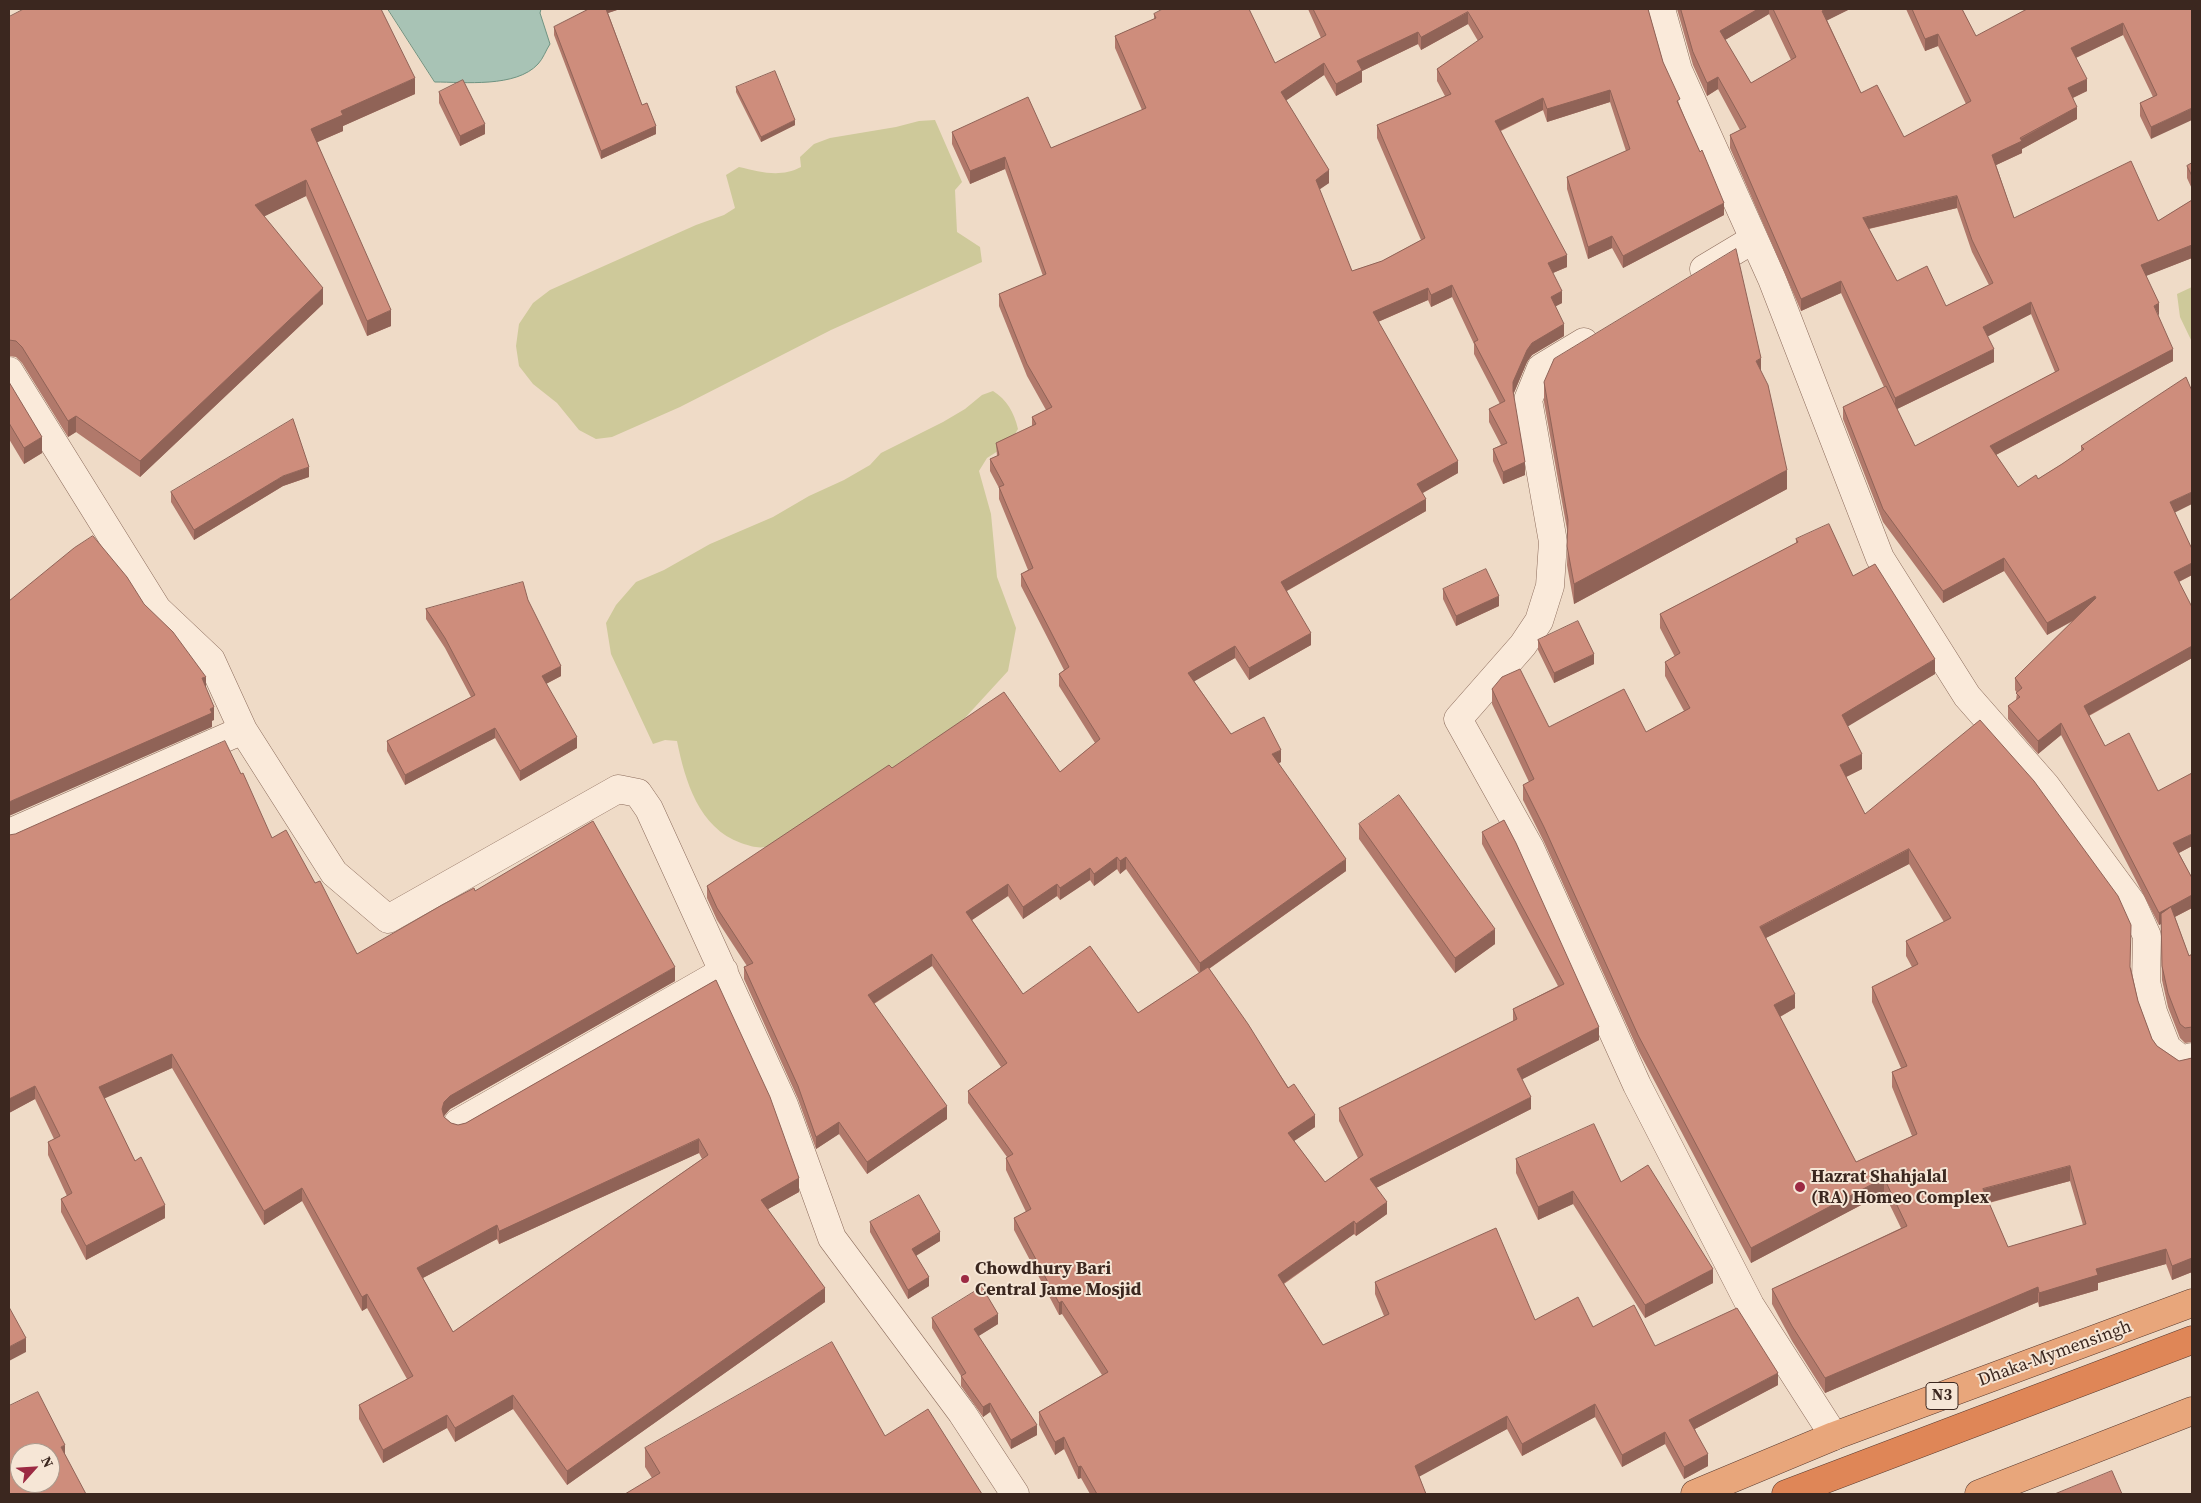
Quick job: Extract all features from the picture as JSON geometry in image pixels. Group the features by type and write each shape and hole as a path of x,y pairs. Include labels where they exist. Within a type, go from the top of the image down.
{"highway":[{"name":"Dhaka-Mymensingh","path":"1695,1494 1834,1436 2192,1303"},
{"path":"1786,1494 2192,1340"},
{"path":"1980,1494 2192,1411"}],"street":[{"path":"1660,9 1678,70 1772,279 1880,558 1967,696 2046,786 2132,903 2147,936 2146,982 2153,1012 2167,1048 2182,1060 2192,1057"},
{"path":"1686,279 1754,239"},
{"path":"1608,328 1541,368 1528,400 1553,542 1550,586 1539,621 1523,645 1458,719 1530,848 1636,1085 1750,1305 1834,1436"},
{"path":"9,371 157,609 211,660 243,730 334,873 388,919 618,789 638,793 649,809 784,1105 832,1238 962,1413 1015,1494"},
{"path":"9,834 243,730"},
{"path":"458,1123 724,971"}],"shaded area":[{"path":"388,9 541,9 540,13 550,44 538,64 528,72 517,77 475,83 435,82"},
{"path":"935,120 962,182 955,190 957,232 980,247 982,262 831,330 680,407 612,437 596,439 579,430 557,403 533,384 519,366 516,346 519,324 533,303 550,290 696,225 724,215 735,208 726,175 739,167 770,173 786,172 801,167 800,157 814,144 830,138 896,127 919,121"},
{"path":"2192,287 2192,342 2180,317 2177,294"},
{"path":"993,391 1009,407 1018,429 1009,444 987,458 979,471 991,514 997,577 1016,628 1008,671 953,731 922,747 874,783 771,846 753,846 741,843 727,836 704,815 696,801 684,772 677,741 665,740 653,744 611,654 606,623 616,605 636,582 664,570 710,544 773,517 809,496 844,480 870,465 881,453 943,422 965,409 982,395"}],"building":[{"path":"24,9 381,9 415,78 341,111 343,115 311,129 391,310 367,321 306,180 255,205 323,288 140,461 76,416 68,421 22,347 16,341 9,340 9,17"},
{"path":"589,9 606,9 642,105 647,103 656,126 601,151 554,27"},
{"path":"1163,9 1249,9 1275,63 1326,35 1313,9 1648,9 1663,62 1680,99 1677,101 1700,152 1702,150 1724,203 1623,256 1612,236 1588,247 1567,177 1630,149 1610,90 1547,109 1543,98 1495,121 1567,255 1548,263 1562,291 1551,297 1564,324 1532,343 1513,382 1525,462 1503,472 1493,449 1507,443 1489,409 1505,401 1474,342 1478,340 1452,285 1431,295 1428,288 1373,312 1458,461 1417,484 1426,499 1281,582 1311,633 1249,668 1235,646 1188,673 1231,734 1264,717 1281,750 1272,754 1346,859 1200,963 1126,857 1120,861 1117,857 1094,874 1090,868 1060,888 1057,884 1023,907 1008,884 966,912 1023,994 1090,946 1138,1013 1208,967 1248,1024 1288,1088 1294,1084 1315,1115 1288,1133 1325,1182 1363,1155 1339,1108 1517,1019 1513,1009 1564,984 1482,832 1504,820 1599,1027 1517,1069 1531,1097 1370,1179 1387,1202 1356,1224 1354,1221 1278,1275 1323,1345 1389,1314 1375,1282 1496,1228 1535,1320 1578,1297 1593,1327 1634,1305 1655,1346 1737,1308 1778,1373 1689,1420 1708,1454 1684,1467 1665,1432 1622,1455 1595,1404 1522,1444 1507,1416 1415,1466 1426,1494 1097,1494 1081,1466 1078,1467 1064,1437 1055,1442 1039,1412 1108,1372 1062,1301 1059,1303 1014,1218 1031,1209 1006,1158 1013,1154 968,1091 1007,1063 932,954 868,995 947,1106 867,1162 839,1122 816,1137 798,1086 744,967 753,963 717,908 707,886 889,765 892,768 1004,692 1060,772 1100,739 1059,674 1069,667 1021,574 1033,568 999,487 1004,485 990,459 999,455 996,443 1036,424 1032,417 1052,407 1027,364 999,294 1046,274 1005,157 970,171 952,132 1028,97 1051,148 1146,108 1115,36 1156,18 1154,14","holes":["1468,12 1483,37 1437,69 1451,94 1377,125 1425,238 1382,261 1352,271 1316,180 1329,170 1281,92 1324,63 1336,84 1362,70 1357,61 1418,32 1421,37"]},
{"path":"1681,9 1758,9 1720,31 1751,83 1796,57 1773,9 1826,9 1822,11 1861,93 1877,85 1904,137 1971,101 1938,34 1925,39 1912,9 1962,9 1976,36 2027,9 2192,9 2192,108 2151,127 2140,103 2157,95 2123,23 2071,48 2087,79 2068,88 2077,107 2020,138 2022,141 1992,155 2014,218 2131,161 2158,221 2192,200 2192,245 2141,265 2159,303 2154,306 2173,349 1990,446 2018,487 2036,475 2038,479 2062,464 2084,449 2081,446 2186,377 2192,391 2192,492 2170,502 2192,549 2192,563 2174,572 2192,607 2192,646 2084,706 2105,746 2129,733 2158,791 2192,773 2192,834 2173,843 2192,878 2192,895 2159,913 2061,723 2038,741 2008,706 2020,697 2016,693 2022,688 2015,678 2096,598 2095,596 2047,623 2004,558 1943,591 1883,509 1843,407 1886,386 1915,446 2059,370 2031,302 1983,327 1994,349 1895,398 1841,281 1801,299 1730,135 1746,127 1718,77 1707,83 1693,52","holes":["1957,196 1972,240 1993,283 1946,306 1927,266 1897,281 1863,218"]},
{"path":"775,71 795,120 761,137 736,87"},
{"path":"463,80 485,124 460,136 439,92"},
{"path":"2192,163 2192,176 2187,166"},
{"path":"1736,249 1761,358 1756,361 1768,385 1787,470 1574,584 1567,546 1568,520 1544,382 1554,359"},
{"path":"9,382 42,437 24,448 9,423"},
{"path":"293,419 309,467 283,476 194,530 171,492"},
{"path":"1829,524 1853,576 1875,564 1935,659 1842,715 1862,754 1840,765 1865,814 1980,720 2034,781 2118,896 2131,925 2130,967 2138,1001 2152,1039 2157,1046 2179,1061 2192,1058 2192,1258 2172,1266 2166,1249 2096,1269 2098,1275 2039,1293 2038,1287 1825,1378 1792,1326 1772,1289 1907,1226 1884,1178 1751,1248 1638,1035 1544,827 1523,785 1534,779 1492,689 1502,677 1520,669 1549,727 1624,689 1646,732 1690,708 1665,662 1680,653 1660,614 1798,542 1796,539","holes":["1909,849 1951,918 1906,941 1918,964 1872,987 1907,1066 1892,1072 1917,1134 1856,1162 1774,1005 1795,994 1760,927","2070,1166 2086,1224 2008,1247 1983,1189"]},
{"path":"93,536 127,577 144,604 173,632 206,677 202,678 214,707 210,709 212,713 9,802 9,601 74,548"},
{"path":"1486,569 1499,596 1456,616 1443,589"},
{"path":"523,582 528,600 561,666 542,676 577,737 520,771 495,728 405,775 387,741 475,695 445,638 426,609"},
{"path":"1578,621 1594,654 1554,673 1538,640"},
{"path":"225,741 241,774 243,773 272,838 286,830 315,883 320,881 357,954 442,905 474,888 475,891 593,821 675,967 450,1096 444,1102 442,1109 444,1117 451,1123 458,1125 466,1123 716,980 770,1097 799,1178 761,1200 825,1288 567,1471 513,1395 455,1428 447,1415 383,1450 359,1405 413,1376 367,1294 362,1297 302,1188 264,1211 172,1054 99,1087 135,1161 141,1157 165,1205 86,1246 61,1199 72,1193 48,1142 60,1136 35,1086 9,1099 9,835","holes":["699,1139 708,1155 453,1332 417,1268 497,1225 499,1231"]},
{"path":"1399,795 1495,929 1455,958 1359,824"},
{"path":"2171,907 2189,956 2192,954 2192,1027 2185,1028 2180,1024 2168,993 2162,966 2161,914"},
{"path":"1594,1124 1621,1182 1648,1165 1713,1269 1645,1305 1573,1191 1538,1207 1516,1159"},
{"path":"919,1195 940,1232 912,1249 929,1277 908,1290 870,1222"},
{"path":"982,1287 998,1314 974,1329 1037,1425 1011,1440 990,1403 983,1407 961,1376 966,1373 932,1318"},
{"path":"9,1307 26,1338 9,1347"},
{"path":"832,1342 885,1436 928,1409 982,1494 625,1494 660,1473 645,1448"},
{"path":"38,1392 65,1445 61,1447 86,1494 9,1494 9,1406"},
{"path":"2112,1471 2122,1494 2055,1494"}],"place":[{"name":"Hazrat Shahjalal (RA) Homeo Complex","path":"1800,1187"},
{"name":"Chowdhury Bari Central Jame Mosjid","path":"965,1279"}]}
